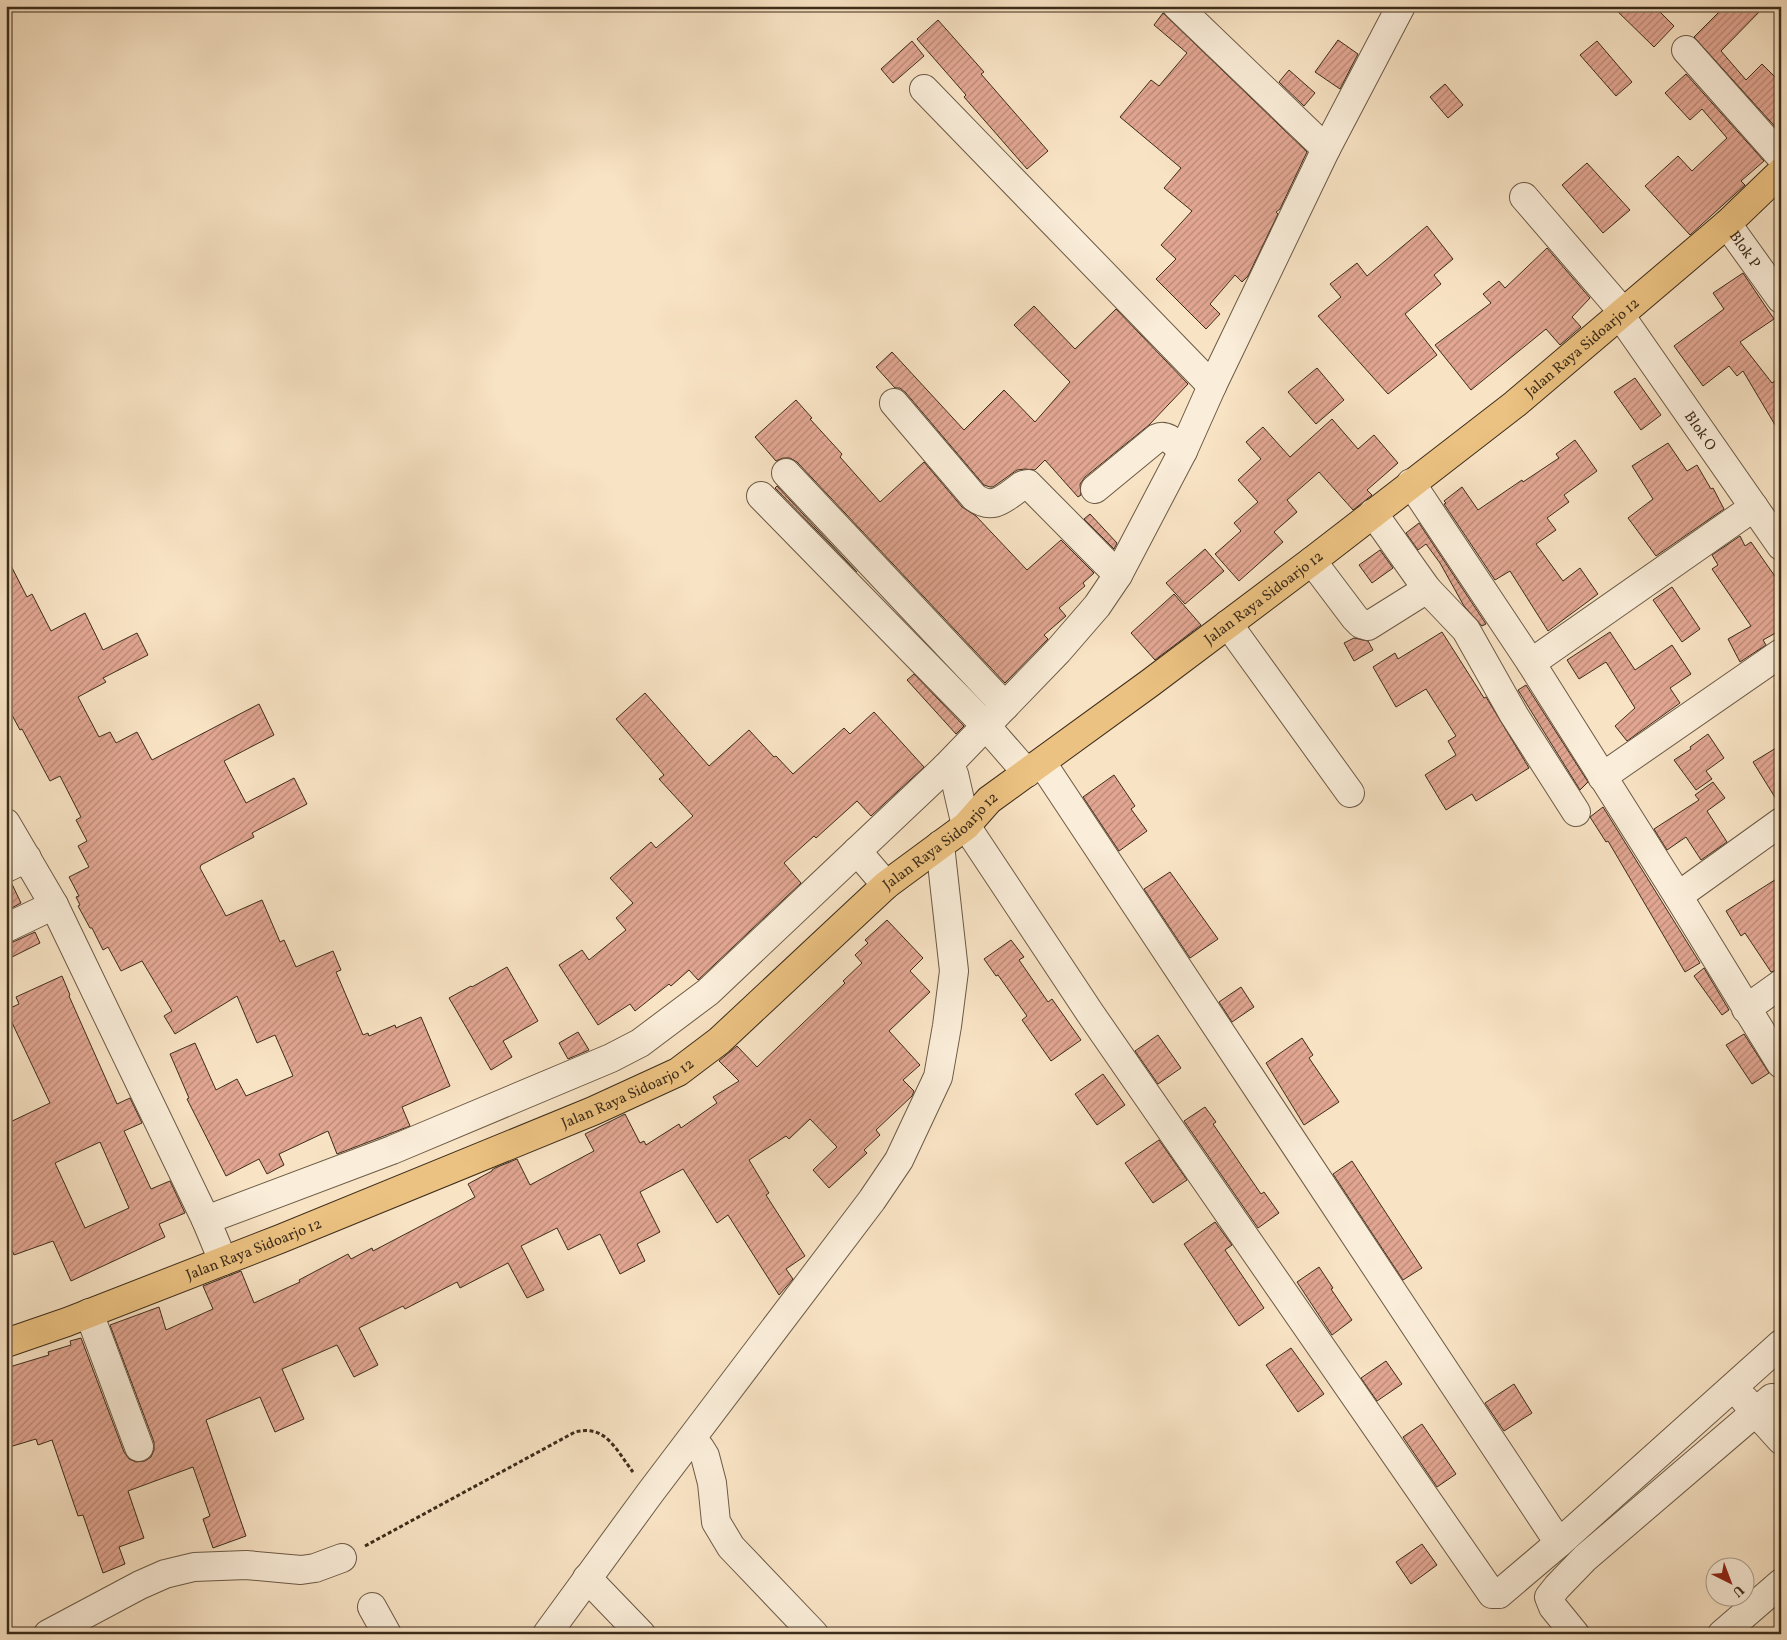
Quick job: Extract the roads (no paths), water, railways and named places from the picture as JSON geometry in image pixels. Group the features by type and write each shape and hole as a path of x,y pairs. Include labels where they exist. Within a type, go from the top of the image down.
{"main road":[{"name":"Jalan Raya Sidoarjo 12","path":"6,1343 89,1313 215,1240 584,1115 678,1072 719,1040 870,866 940,845 958,798 989,800 1013,752 1228,624 1312,561 1515,404 1727,224 1779,174"}],"street":[{"path":"1177,6 1326,149"},
{"path":"1005,706 1058,651 1097,606 1118,575 1183,451 1212,386 1326,149 1401,6"},
{"path":"1686,50 1779,174"},
{"path":"924,89 1212,386"},
{"name":"Blok O","path":"1524,196 1622,314 1781,546"},
{"name":"Blok P","path":"1727,224 1781,299"},
{"path":"894,403 974,497 986,504 993,505 1023,485 1028,484 1118,575"},
{"path":"1095,489 1161,436 1167,437 1183,451"},
{"path":"786,473 1005,706 1013,752"},
{"path":"1411,483 1531,663 1781,1064"},
{"path":"761,496 1013,752 1559,1543"},
{"path":"1531,663 1754,506"},
{"path":"1373,512 1427,589 1466,630 1514,715 1576,812"},
{"path":"1312,561 1355,618 1361,624 1368,626 1427,589"},
{"path":"1228,624 1350,792"},
{"path":"1602,777 1781,653"},
{"path":"6,823 17,863 54,905 215,1240 392,1150 611,1058 640,1043 958,798 1013,752"},
{"path":"958,798 1090,1013 1492,1594 1498,1594 1559,1543 1781,1344"},
{"path":"1678,896 1781,822"},
{"path":"547,1634 650,1493 872,1200 899,1160 938,1077 947,1026 954,971 940,845"},
{"path":"6,928 54,905"},
{"path":"1746,1009 1781,984"},
{"path":"89,1313 139,1446"},
{"path":"1741,1379 1770,1406 1781,1440"},
{"path":"1575,1634 1553,1607 1549,1597 1557,1586 1586,1558 1770,1406"},
{"path":"692,1439 705,1456 712,1483 716,1522 731,1547 814,1634"},
{"path":"48,1634 140,1585 165,1574 194,1567 246,1566 308,1569 342,1558"},
{"path":"587,1578 641,1634"},
{"path":"1722,1634 1781,1583"},
{"path":"372,1607 387,1634"}]}
